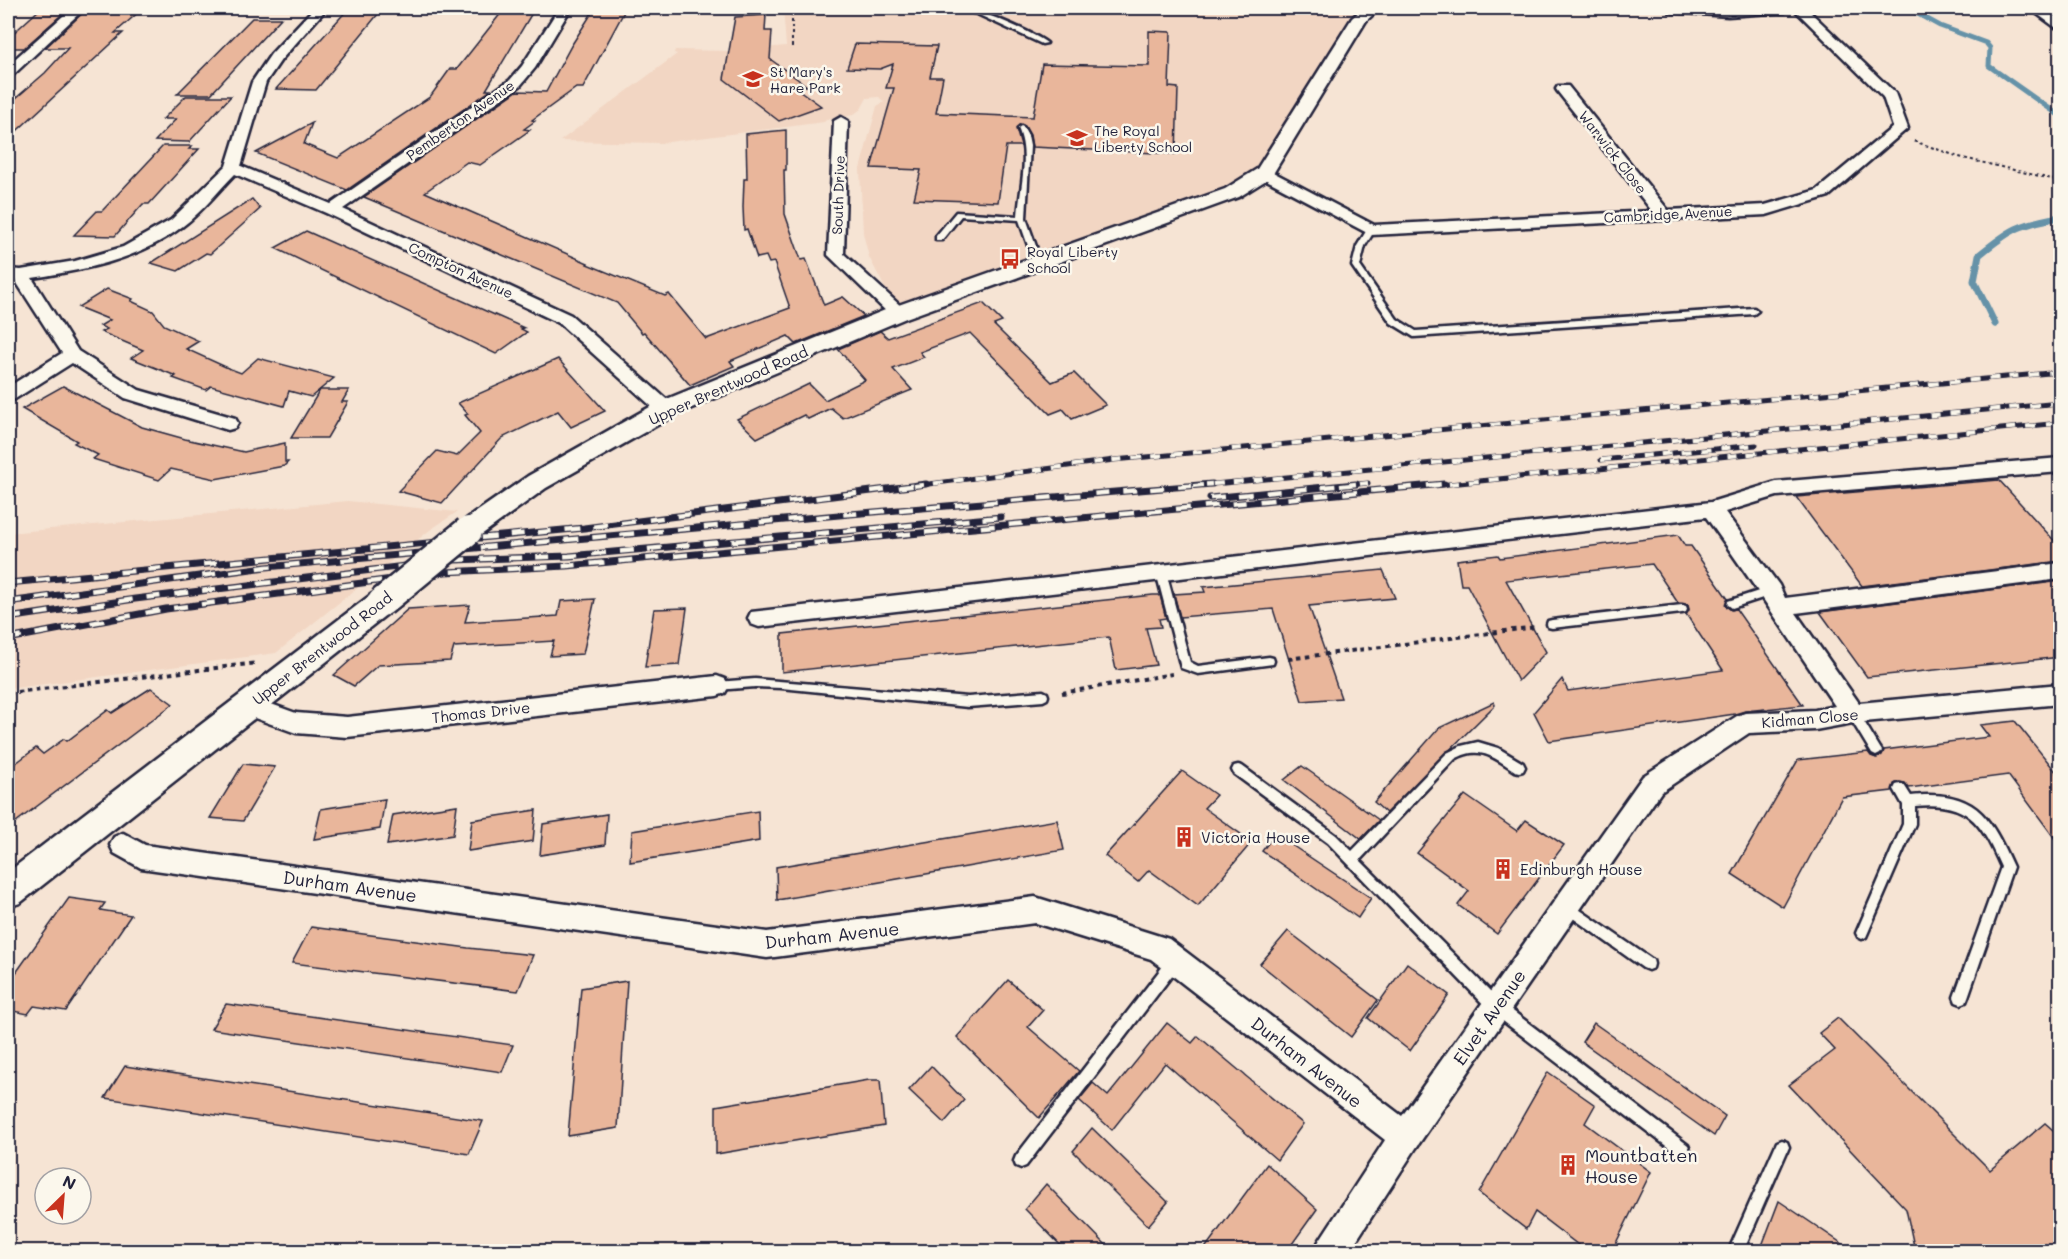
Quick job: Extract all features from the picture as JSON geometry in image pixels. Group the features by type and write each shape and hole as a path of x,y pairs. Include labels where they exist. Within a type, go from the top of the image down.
{"street":[{"path":"8,72 79,8"},
{"path":"228,423 132,394 72,356 14,275 77,266 129,251 177,222 233,168 262,76 321,8"},
{"name":"Pemberton Avenue","path":"332,210 515,83 528,68 565,8"},
{"name":"Upper Brentwood Road","path":"8,892 382,602 468,531 537,482 666,409 898,313 1232,193 1264,173 1360,18 1372,8"},
{"path":"1670,8 1728,12 1785,8"},
{"path":"1799,8 1890,96 1901,128 1894,134"},
{"path":"2035,8 2061,24"},
{"name":"Warwick Close","path":"1563,89 1663,214"},
{"name":"South Drive","path":"841,121 836,255 898,313"},
{"name":"Cambridge Avenue","path":"1371,230 1766,210 1823,193 1894,134"},
{"name":"Compton Avenue","path":"233,168 332,210 565,319 666,409"},
{"path":"1264,173 1371,230"},
{"path":"8,395 72,356"},
{"path":"759,618 1711,509 1776,489 2061,465"},
{"path":"1711,509 1853,713"},
{"path":"1775,599 2061,571"},
{"name":"Thomas Drive","path":"249,706 296,723 347,727 717,686"},
{"name":"Kidman Close","path":"1652,784 1745,723 1815,720 1853,713 2061,694"},
{"name":"Elvet Avenue","path":"1330,1251 1405,1137 1652,784"},
{"name":"Durham Avenue","path":"123,845 141,856 767,945 1035,910 1159,948 1405,1137"}],"lane":[{"path":"959,8 979,14 1044,43"},
{"path":"1021,128 1026,137 1022,218 1038,263"},
{"path":"939,238 959,214 1022,218"},
{"path":"1371,230 1361,246 1356,266 1394,321 1414,334 1754,311"},
{"path":"1161,572 1185,664 1198,670 1269,661"},
{"path":"1731,603 1775,599"},
{"path":"1552,624 1682,609"},
{"path":"717,686 764,683 968,702 1043,696"},
{"path":"1853,713 1876,751"},
{"path":"1352,860 1450,756 1462,748 1472,745 1483,747 1519,767"},
{"path":"1238,770 1332,839 1496,1007 1683,1150"},
{"path":"1862,933 1909,824 1911,813 1908,801 1900,789"},
{"path":"1908,801 1948,800 1972,811 1991,831 2007,867 1961,997"},
{"name":"Durham Avenue","path":"96,823 123,845"},
{"path":"1566,907 1648,964"},
{"path":"1021,1161 1175,960"},
{"path":"1735,1251 1782,1147"}],"path":[{"path":"792,8 792,47"},
{"path":"1894,134 1959,157 2061,181"},
{"path":"1269,661 1552,624"},
{"path":"8,693 260,663"},
{"path":"1043,696 1198,670"}],"shaded area":[{"name":"The Royal Liberty School","path":"783,8 1372,8 1360,18 1264,173 1232,193 898,313 869,257 863,233 860,169 877,106 884,102 879,97 867,98 861,109 853,115 824,122 661,143 560,141 677,54 674,53 675,50 728,51 786,46"},
{"path":"348,501 457,512 430,530 276,653 8,689 8,533"}],"building":[{"path":"349,8 383,8 316,90 276,89"},
{"path":"505,8 535,8 486,90 491,90 347,190 256,153 312,123 304,144 338,158 430,97 450,69 457,69"},
{"path":"595,8 626,8 583,88 576,88 532,120 535,121 524,129 530,130 480,165 467,162 425,192 587,264 665,296 669,294 706,339 790,308 774,262 769,263 766,256 757,258 747,229 744,230 743,207 744,179 747,179 746,134 786,130 785,214 801,260 806,259 824,305 843,297 864,316 796,344 788,336 730,361 734,366 690,385 617,303 364,197 517,91 546,92"},
{"path":"40,9 68,9 24,48 8,48 8,38"},
{"path":"87,9 141,10 115,33 123,33 8,139 8,105 45,73 68,48 45,48"},
{"path":"766,15 765,31 772,31 770,59 807,86 792,85 821,106 779,121 724,79 735,17"},
{"path":"252,18 281,18 211,94 177,94"},
{"path":"1149,31 1171,32 1169,87 1178,88 1176,154 1032,147 1030,135 1025,126 1020,124 1016,129 1021,146 1006,146 998,202 914,199 921,170 871,168 894,88 886,88 893,64 880,69 847,68 855,44 937,46 930,77 943,77 936,113 1033,117 1042,64 1149,66"},
{"path":"186,96 231,96 189,142 155,141 176,119 163,119"},
{"path":"163,146 192,146 189,149 199,149 149,204 143,204 115,236 74,235 97,211 102,211"},
{"path":"252,199 260,209 210,254 206,253 178,271 151,263"},
{"path":"306,231 524,328 521,329 527,332 496,354 275,248"},
{"path":"107,289 133,299 131,301 153,311 164,325 199,341 186,349 228,368 241,373 258,358 334,378 311,397 289,391 284,406 211,386 206,390 173,378 176,376 131,358 143,350 101,332 107,329 100,326 110,320 78,307"},
{"path":"983,303 1002,322 994,325 1052,382 1074,373 1106,405 1072,419 1063,409 1050,414 970,333 920,352 924,357 893,369 912,390 843,418 831,408 808,419 804,415 757,438 737,419 809,384 825,400 865,380 838,349 880,331 888,338"},
{"path":"558,359 605,411 571,427 558,411 502,438 442,503 398,491 437,451 457,456 480,433 458,403"},
{"path":"63,386 142,427 185,439 244,452 285,443 285,462 288,462 284,466 215,479 171,469 159,480 93,459 98,455 74,443 77,441 22,409"},
{"path":"320,390 349,390 342,402 348,402 327,438 291,438"},
{"path":"1999,480 2061,548 2061,561 1862,586 1796,497"},
{"path":"1678,535 1685,546 1691,546 1728,599 1726,606 1731,610 1736,609 1803,705 1745,711 1549,741 1534,712 1562,679 1568,691 1723,670 1686,614 1689,610 1688,605 1678,603 1652,564 1506,580 1546,652 1518,681 1467,585 1461,585 1457,560 1498,555 1500,558"},
{"path":"1383,570 1395,598 1309,606 1341,698 1302,701 1273,609 1180,617 1174,594 1205,592 1203,587"},
{"path":"2061,581 2061,657 1867,677 1820,612"},
{"path":"1160,595 1166,618 1159,619 1161,627 1146,628 1156,665 1116,670 1109,637 782,672 782,634"},
{"path":"595,599 583,654 550,656 554,641 454,647 450,661 378,665 354,686 334,675 408,609 470,605 465,622 558,616 561,601"},
{"path":"687,608 679,665 645,667 654,609"},
{"path":"151,688 173,704 8,828 8,769 36,748 43,754 64,739 67,741 108,710 112,713"},
{"path":"1494,702 1495,705 1386,813 1374,802 1439,728"},
{"path":"2015,721 2061,778 2061,847 2008,775 1909,788 1905,783 1899,782 1894,784 1892,791 1842,797 1783,907 1732,874 1798,760 1868,752 1877,758 1884,750 1989,737 1980,725"},
{"path":"243,764 275,767 243,821 210,818"},
{"path":"1302,766 1379,820 1361,839 1284,780"},
{"name":"Victoria House","path":"1182,771 1216,795 1204,808 1252,842 1198,906 1149,870 1138,882 1105,856"},
{"name":"Edinburgh House","path":"1465,795 1517,831 1526,820 1564,845 1497,934 1458,905 1469,891 1417,853"},
{"path":"385,799 380,829 314,839 321,809"},
{"path":"457,805 453,835 387,845 393,815"},
{"path":"536,810 533,841 468,851 472,820"},
{"path":"758,811 759,841 630,862 632,831"},
{"path":"607,814 605,845 540,855 543,824"},
{"path":"1057,820 1064,850 777,900 776,867"},
{"path":"1275,834 1371,898 1358,918 1262,851"},
{"path":"69,898 105,903 100,910 131,915 66,1011 34,1006 28,1014 8,1010 8,984"},
{"path":"311,927 533,955 518,991 292,963"},
{"path":"1288,931 1378,1000 1351,1037 1260,964"},
{"path":"1407,963 1449,995 1410,1051 1368,1018"},
{"path":"1008,980 1043,1010 1028,1027 1079,1071 1039,1118 957,1037"},
{"path":"627,981 618,1128 568,1136 581,988"},
{"path":"226,1004 513,1045 502,1072 211,1029"},
{"path":"1838,1018 1990,1170 2045,1123 2061,1137 2061,1251 1915,1251 1906,1209 1789,1085 1835,1050 1819,1033"},
{"path":"1167,1023 1192,1043 1198,1036 1303,1124 1277,1160 1165,1063 1112,1130 1079,1100 1093,1083 1108,1096"},
{"path":"1594,1023 1725,1116 1714,1136 1582,1042"},
{"path":"125,1066 483,1121 469,1154 105,1098"},
{"path":"931,1066 964,1100 944,1123 909,1090"},
{"name":"Mountbatten House","path":"1548,1072 1595,1105 1585,1123 1651,1172 1612,1251 1586,1251 1535,1212 1526,1229 1479,1193"},
{"path":"880,1080 884,1126 716,1154 716,1106"},
{"path":"1092,1128 1168,1202 1148,1226 1073,1151"},
{"path":"1267,1164 1317,1209 1287,1251 1203,1251"},
{"path":"1046,1184 1112,1251 1066,1251 1025,1209"},
{"path":"1779,1201 1853,1251 1760,1251"}],"waterway":[{"path":"1907,8 1940,26 1986,43 1990,48 1989,66 2060,116"},
{"path":"1995,324 1974,281 1979,255 2016,229 2060,217"}],"railway":[{"path":"914,486 1114,460 2060,372"},
{"path":"1193,486 2060,403"},
{"path":"1429,486 2060,423"},
{"path":"1601,460 1756,445"},
{"path":"1340,486 1368,483"},
{"path":"8,583 584,528 926,484"},
{"path":"8,602 266,567 1212,484"},
{"path":"1210,498 1356,484"},
{"path":"8,639 166,609 445,572 567,566 1444,484"},
{"path":"8,618 135,599 454,560 569,556 1001,517"}],"place":[{"name":"St Mary's Hare Park","path":"753,79"},
{"name":"The Royal Liberty School","path":"1077,138"},
{"name":"Royal Liberty School","path":"1010,259"},
{"name":"Victoria House","path":"1184,837"},
{"name":"Edinburgh House","path":"1503,869"},
{"name":"Mountbatten House","path":"1568,1165"}]}
